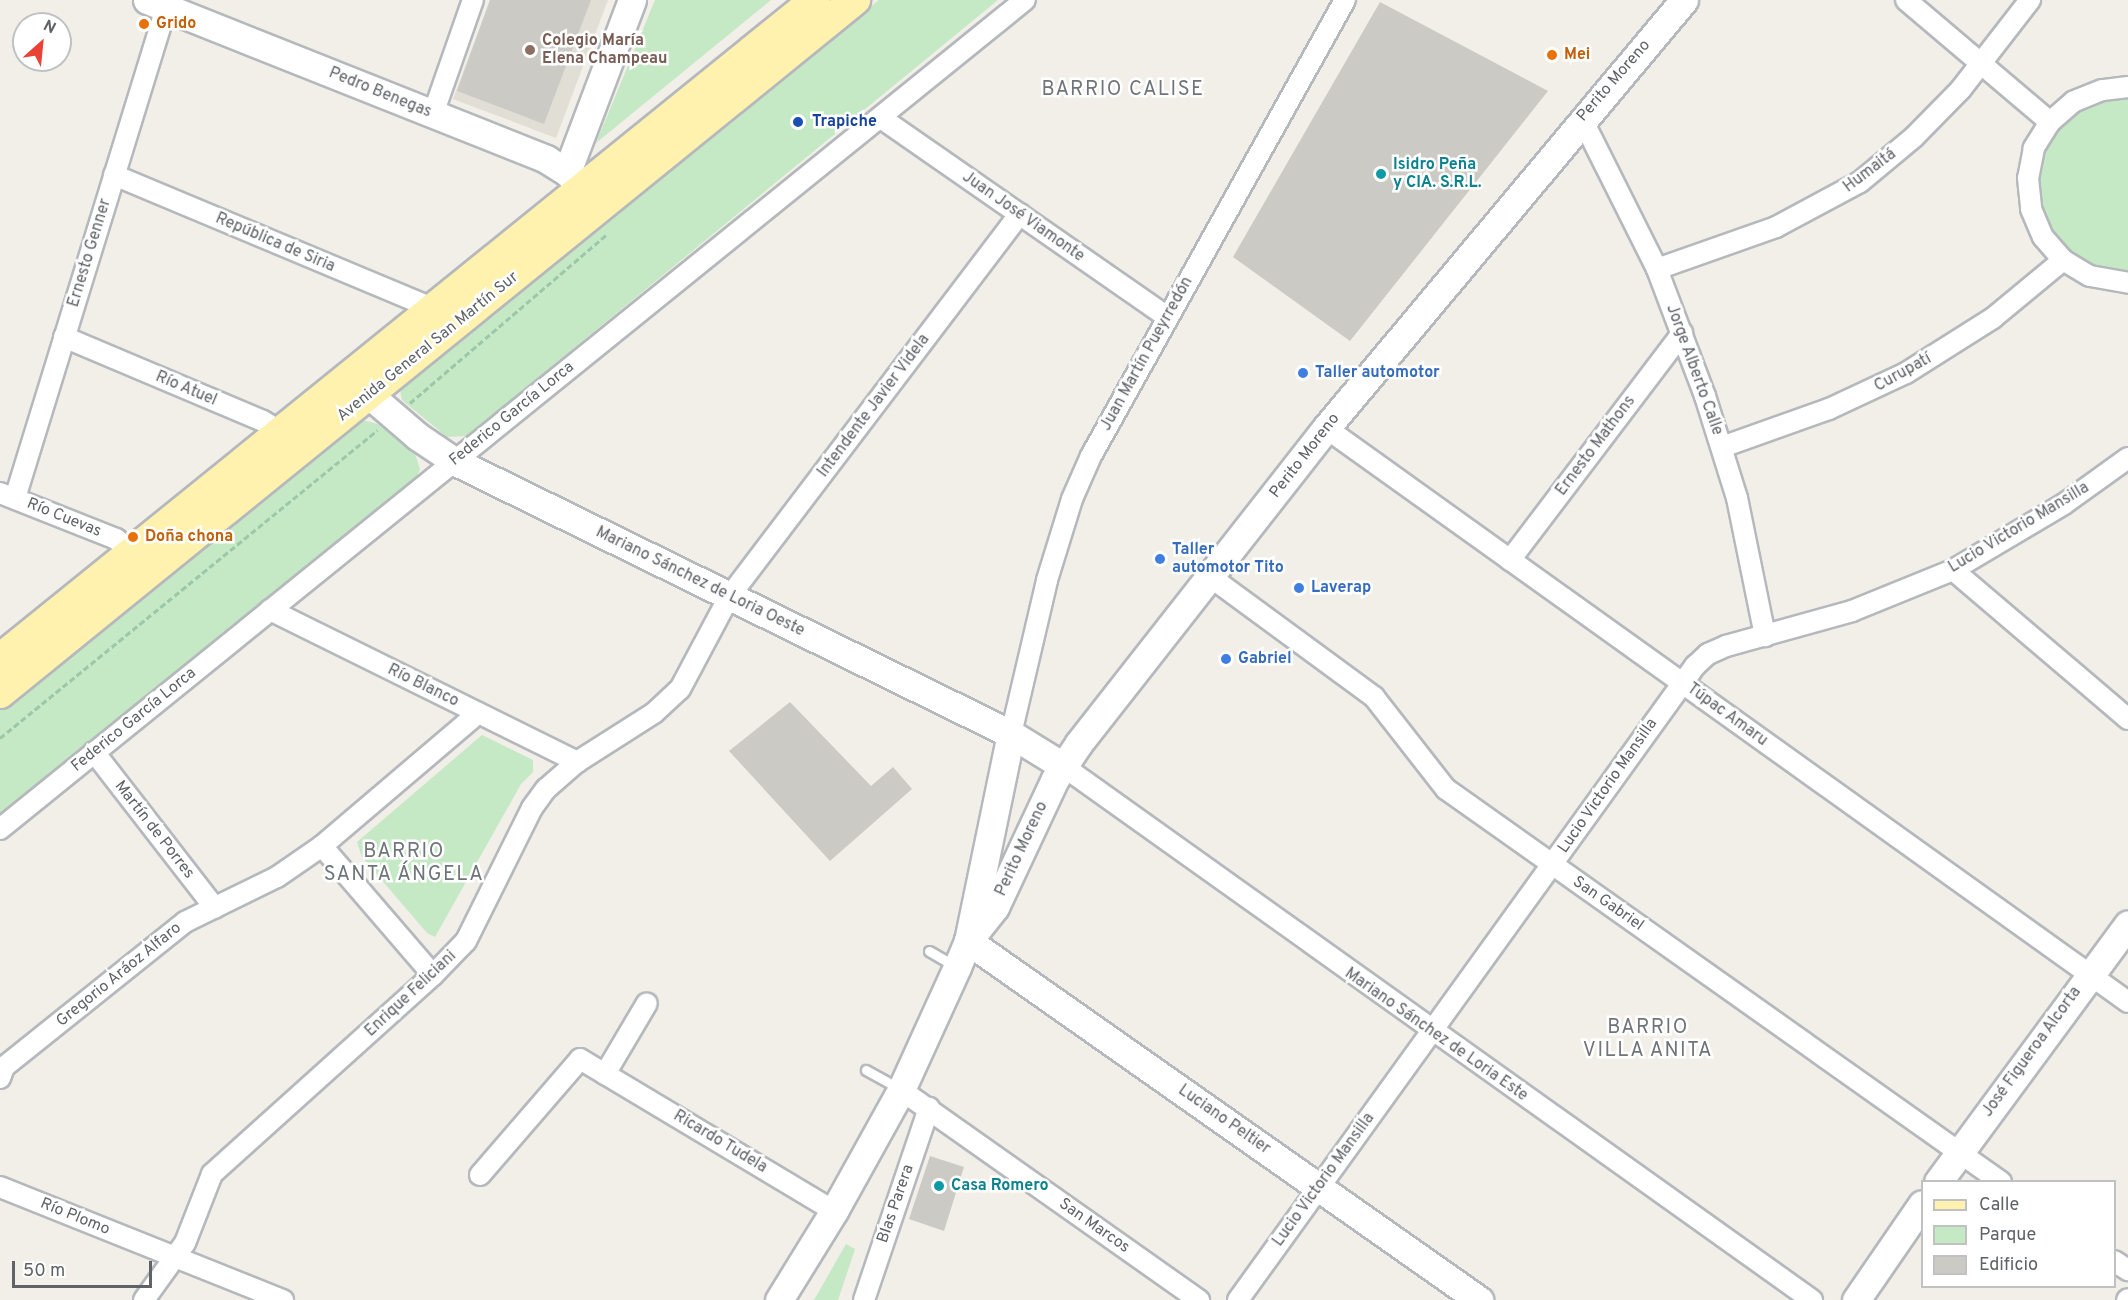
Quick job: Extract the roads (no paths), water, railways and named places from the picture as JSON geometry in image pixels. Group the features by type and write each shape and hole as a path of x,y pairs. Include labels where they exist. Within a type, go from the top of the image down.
{"main road":[{"name":"Avenida General San Martín Sur","path":"1,691 142,562 591,199 815,0"},
{"name":"Avenida General San Martín Sur","path":"360,386 436,310 591,199 855,0"},
{"name":"Avenida General San Martín Sur","path":"0,659 142,562"}],"street":[{"path":"433,114 473,0"},
{"path":"591,199 632,0"},
{"name":"Federico García Lorca","path":"0,829 1025,0"},
{"name":"Perito Moreno","path":"968,941 995,907 1063,766 1212,578 1326,428 1581,119 1684,0"},
{"path":"1905,0 2050,122"},
{"name":"Humaitá","path":"1657,269 1748,240 1805,214 1850,188 1914,137 1983,65 2030,0"},
{"name":"Juan Martín Pueyrredón","path":"1011,734 1047,580 1072,500 1091,456 1166,316 1342,1"},
{"name":"Pedro Benegas","path":"157,4 546,159 591,199"},
{"name":"Ernesto Genner","path":"7,495 64,338 114,175 157,4"},
{"path":"2128,87 2102,90 2073,102 2050,122 2034,148 2028,178 2031,209 2039,228 2063,260 2090,276 2128,283"},
{"name":"Juan José Viamonte","path":"881,118 1166,316"},
{"name":"Jorge Alberto Calle","path":"1581,119 1657,269 1682,333 1722,447 1748,543 1765,636"},
{"name":"República de Siria","path":"114,175 436,310"},
{"name":"Intendente Javier Videla","path":"729,597 1020,214"},
{"name":"Curupatí","path":"1722,447 1829,409 1899,377 1993,318 2063,260"},
{"name":"Ernesto Mathons","path":"1510,560 1682,333"},
{"name":"Río Atuel","path":"64,338 293,440"},
{"name":"Mariano Sánchez de Loria Oeste","path":"360,386 394,416 454,460 1011,734 1063,766"},
{"name":"Túpac Amaru","path":"1326,428 2128,1002"},
{"name":"Lucio Victorio Mansilla","path":"1238,1300 1682,683 1708,654 1852,611 1953,570 2047,515 2128,458"},
{"name":"Río Cuevas","path":"7,495 116,539 142,562"},
{"path":"1953,570 2128,719"},
{"name":"San Gabriel","path":"1212,578 1374,697 1446,789 1998,1180"},
{"name":"Enrique Feliciani","path":"144,1300 176,1257 212,1174 433,975 474,928 535,803 561,774 654,713 680,689 729,597"},
{"name":"Río Blanco","path":"270,610 577,762"},
{"name":"Gregorio Aráoz Alfaro","path":"0,1078 4,1067 185,922 277,877 322,846 478,713"},
{"name":"Perito Moreno","path":"779,1300 834,1211 901,1090 968,941 1011,734"},
{"name":"Martín de Porres","path":"94,752 215,908"},
{"name":"Mariano Sánchez de Loria Este","path":"1063,766 1430,1031 1812,1300"},
{"path":"322,846 433,975"},
{"name":"José Figueroa Alcorta","path":"1939,1180 2089,973 2128,924"},
{"name":"Luciano Peltier","path":"968,941 1479,1300"},
{"path":"605,1074 647,1003"},
{"name":"Ricardo Tudela","path":"480,1175 580,1059 834,1211"},
{"name":"San Marcos","path":"901,1090 1199,1300"},
{"name":"Blas Parera","path":"864,1300 929,1108"},
{"name":"Río Plomo","path":"0,1187 283,1300"},
{"path":"1856,1300 1921,1207"}],"lane":[{"path":"929,951 957,967"},
{"path":"866,1070 901,1090"}],"place":[{"name":"Grido","path":"144,24"},
{"name":"Colegio María Elena Champeau","path":"530,50"},
{"name":"Mei","path":"1552,55"},
{"name":"Trapiche","path":"798,122"},
{"name":"Isidro Peña y CIA. S.R.L.","path":"1381,174"},
{"name":"Taller automotor","path":"1303,373"},
{"name":"Doña chona","path":"133,537"},
{"name":"Taller automotor Tito","path":"1160,559"},
{"name":"Laverap","path":"1299,588"},
{"name":"Gabriel","path":"1226,659"},
{"name":"Casa Romero","path":"939,1186"}],"district":[{"name":"BARRIO CALISE","path":"1123,90"},
{"name":"BARRIO SANTA ÁNGELA","path":"404,864"},
{"name":"BARRIO VILLA ANITA","path":"1648,1040"}]}
